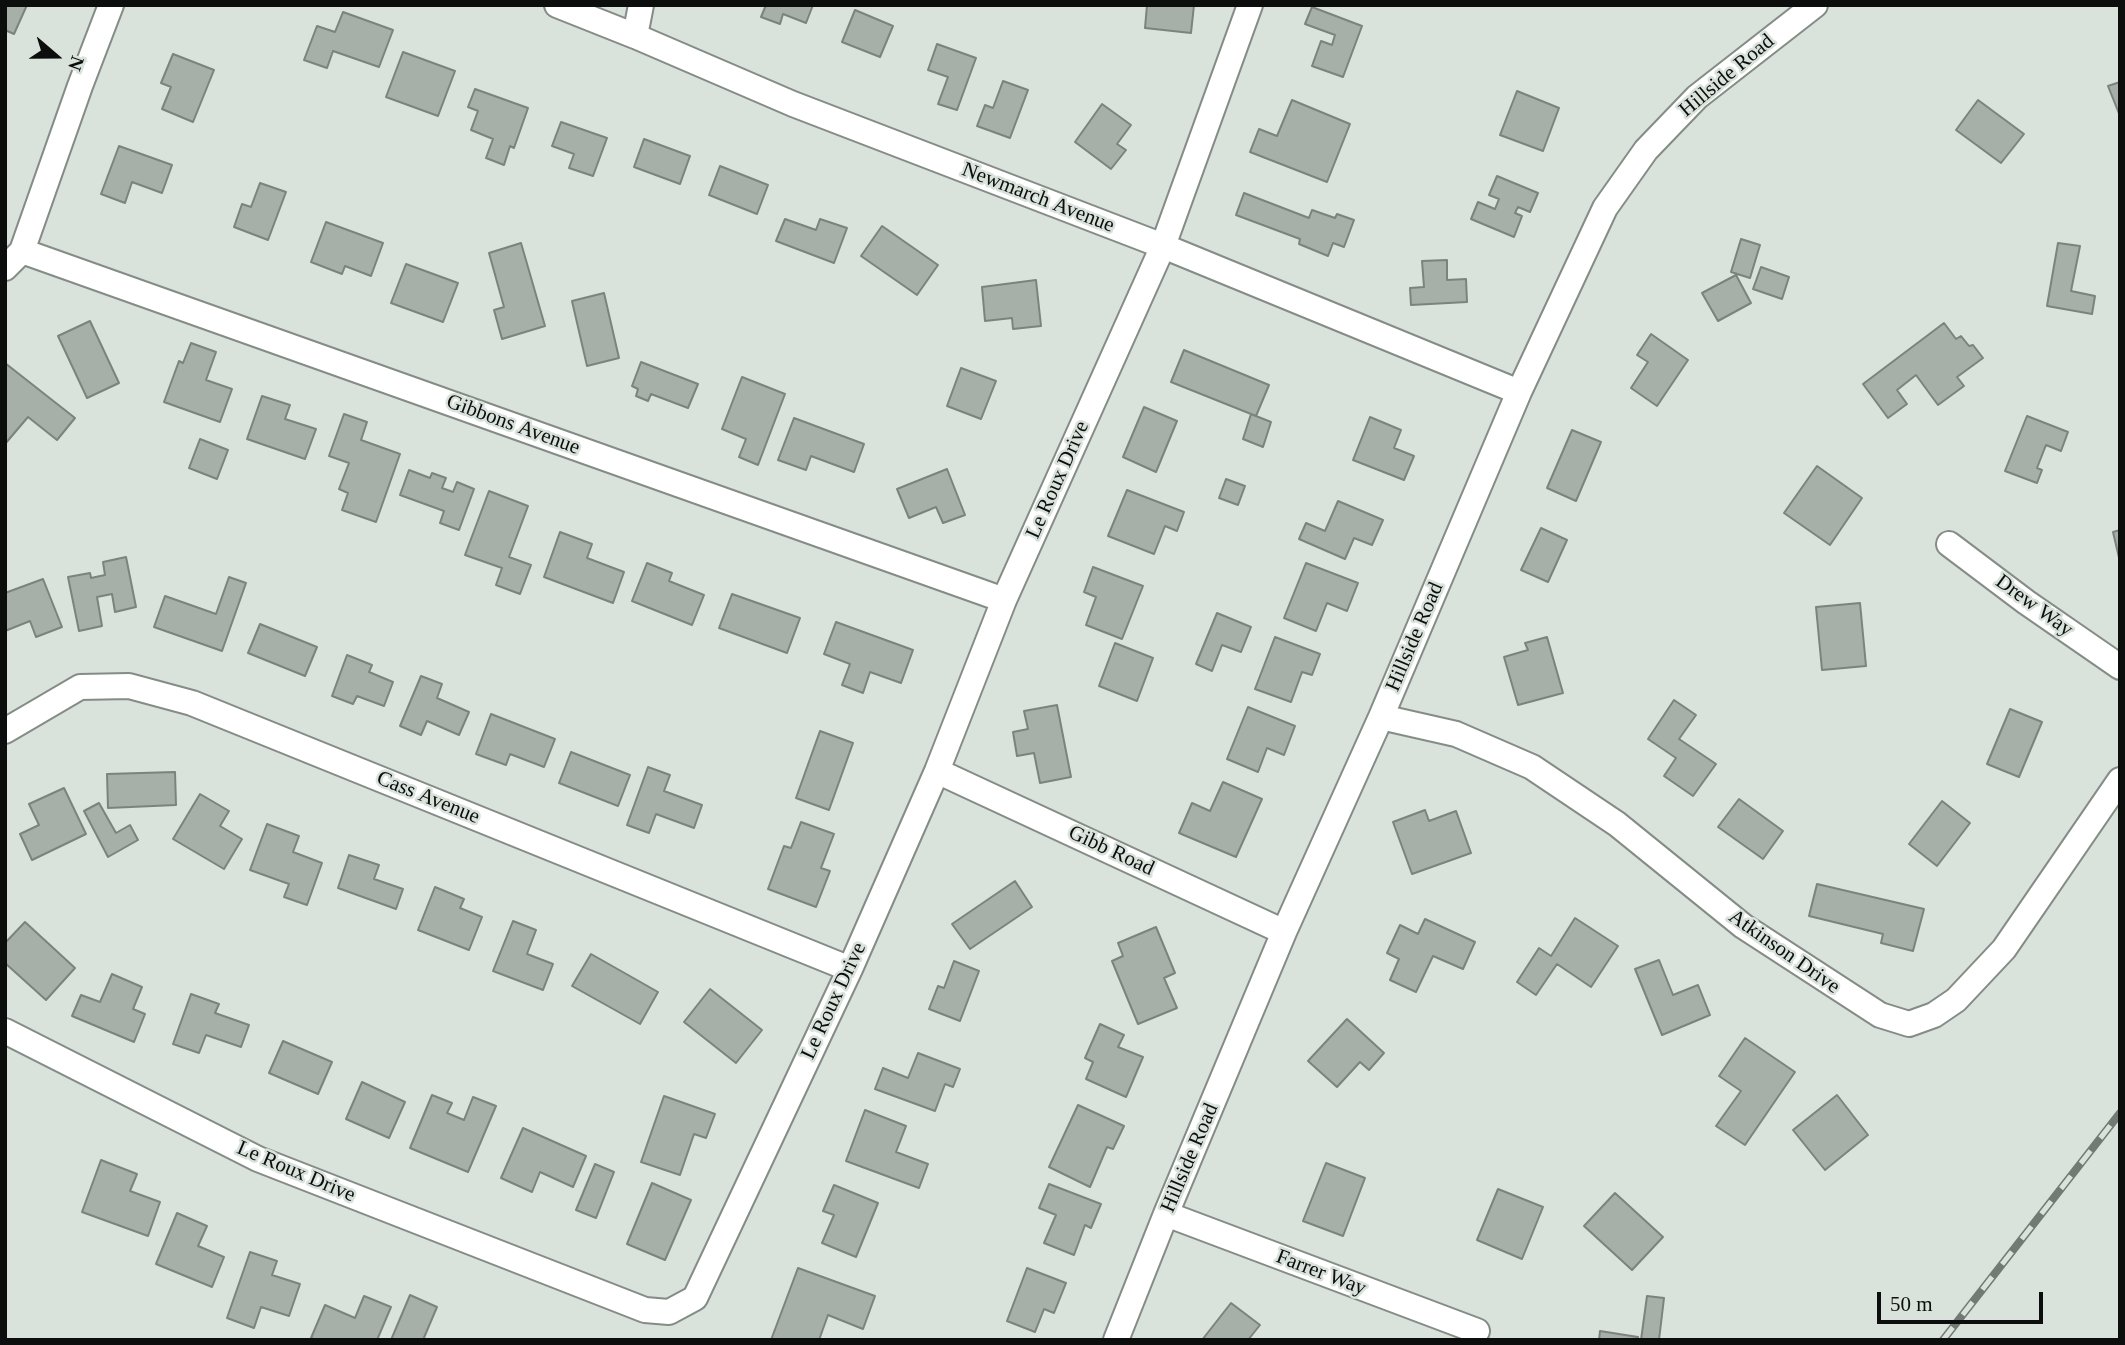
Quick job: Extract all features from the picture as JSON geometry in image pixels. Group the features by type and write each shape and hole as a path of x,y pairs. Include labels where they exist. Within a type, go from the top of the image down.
{"street":[{"path":"13,259 111,5"},
{"name":"Newmarch Avenue","path":"557,5 793,104 1163,246 1519,393"},
{"path":"635,36 641,5"},
{"name":"Le Roux Drive","path":"5,1031 258,1159 645,1310 669,1312 695,1298 850,969 937,771 1004,600 1163,246 1250,5"},
{"name":"Hillside Road","path":"1116,1340 1284,932 1381,717 1519,393 1605,208 1646,150 1697,97 1815,5"},
{"name":"Gibbons Avenue","path":"13,259 1004,600"},
{"name":"Drew Way","path":"1949,544 2026,603 2120,667"},
{"name":"Cass Avenue","path":"5,731 80,687 129,686 192,703 850,969"},
{"name":"Atkinson Drive","path":"1381,717 1456,734 1532,767 1617,824 1743,926 1880,1015 1909,1024 1934,1015 1956,1000 2004,949 2120,780"},
{"name":"Gibb Road","path":"937,771 1284,932"},
{"name":"Farrer Way","path":"1166,1214 1477,1331"}],"building":[{"path":"5,5 27,5 14,34 5,30"},
{"path":"766,5 813,5 806,23 783,14 780,24 761,17"},
{"path":"1147,5 1194,5 1191,33 1145,28"},
{"path":"1312,7 1362,26 1343,77 1312,66 1321,41 1332,45 1335,35 1305,24"},
{"path":"855,10 893,26 880,57 842,42"},
{"path":"343,12 393,30 379,67 333,51 327,68 304,60 317,26 335,32"},
{"path":"937,44 976,58 957,110 938,104 948,77 928,70"},
{"path":"403,52 455,71 438,116 386,97"},
{"path":"173,54 214,70 193,122 162,109 171,87 161,83"},
{"path":"1003,81 1028,90 1010,138 977,126 985,105 993,108"},
{"path":"2120,82 2120,116 2108,86"},
{"path":"475,89 528,108 514,148 510,146 504,165 486,158 493,139 471,130 478,111 468,107"},
{"path":"1517,91 1559,108 1543,151 1500,135"},
{"path":"1292,100 1350,124 1327,182 1250,152 1259,129 1277,136"},
{"path":"1978,100 2024,134 2001,163 1956,130"},
{"path":"1102,104 1131,125 1117,144 1126,150 1111,169 1075,142"},
{"path":"561,122 607,138 593,176 569,168 574,154 552,146"},
{"path":"644,139 690,156 680,184 634,167"},
{"path":"119,146 172,165 162,193 132,182 125,203 101,194"},
{"path":"720,166 768,185 757,214 709,195"},
{"path":"1497,176 1538,193 1530,212 1518,207 1515,213 1522,216 1514,237 1471,219 1478,202 1495,209 1499,199 1489,195"},
{"path":"260,183 286,192 268,240 234,227 242,204 251,207"},
{"path":"1244,193 1309,218 1312,210 1335,218 1337,214 1354,220 1344,247 1333,243 1328,256 1299,244 1300,239 1236,215"},
{"path":"785,219 816,230 820,219 847,228 834,263 776,241"},
{"path":"326,222 383,243 371,276 345,266 342,274 311,262"},
{"path":"882,226 938,265 917,295 861,256"},
{"path":"1741,239 1760,245 1750,278 1731,272"},
{"path":"521,243 545,326 502,339 494,310 504,307 489,253"},
{"path":"2058,243 2080,246 2071,291 2095,296 2092,314 2047,306"},
{"path":"1447,260 1447,280 1466,279 1467,302 1411,305 1410,288 1424,287 1422,261"},
{"path":"406,264 458,283 443,322 391,303"},
{"path":"1761,267 1789,277 1782,299 1753,289"},
{"path":"1736,275 1751,303 1718,321 1702,293"},
{"path":"1036,280 1041,326 1013,329 1012,318 985,321 982,287"},
{"path":"604,293 619,358 587,366 572,301"},
{"path":"90,321 119,383 87,398 58,336"},
{"path":"1944,323 1956,339 1961,336 1969,346 1973,345 1983,358 1957,377 1964,386 1938,405 1916,375 1897,390 1907,404 1888,418 1863,384"},
{"path":"1651,334 1688,360 1657,406 1631,388 1648,362 1637,355"},
{"path":"191,343 216,352 206,380 232,389 220,422 164,402 179,361 183,363"},
{"path":"1184,350 1269,385 1256,416 1171,382"},
{"path":"641,362 698,384 688,408 651,394 648,401 636,396 638,389 632,386"},
{"path":"5,363 75,418 57,440 28,417 5,444"},
{"path":"961,368 996,381 981,419 947,406"},
{"path":"742,377 785,394 758,465 739,457 746,439 722,429"},
{"path":"262,396 290,405 285,419 316,429 305,459 247,439"},
{"path":"1144,407 1177,421 1156,472 1123,457"},
{"path":"344,414 367,422 361,440 400,454 376,522 342,510 348,493 339,489 349,463 329,456"},
{"path":"1251,414 1271,422 1263,447 1243,439"},
{"path":"2027,416 2068,432 2061,451 2046,445 2037,468 2042,470 2037,483 2005,471"},
{"path":"1370,417 1401,430 1394,448 1414,456 1404,480 1353,460"},
{"path":"794,418 864,444 854,472 811,456 806,470 778,460"},
{"path":"1572,430 1601,442 1576,501 1547,488"},
{"path":"200,439 228,450 217,479 189,468"},
{"path":"1817,466 1862,498 1830,545 1784,513"},
{"path":"947,469 965,515 943,523 936,507 909,518 897,489"},
{"path":"409,470 430,478 432,473 446,478 442,488 453,492 457,482 474,489 459,530 440,523 444,511 400,495"},
{"path":"1226,479 1245,486 1238,505 1219,498"},
{"path":"1127,490 1184,512 1177,531 1165,526 1154,554 1108,536"},
{"path":"489,491 528,506 509,557 531,565 520,594 496,585 502,568 465,555"},
{"path":"1338,501 1383,520 1372,545 1354,538 1345,559 1299,539 1306,523 1325,531"},
{"path":"1541,528 1567,540 1548,582 1521,570"},
{"path":"2120,530 2120,562 2113,532"},
{"path":"560,532 592,544 587,558 624,572 613,603 544,577"},
{"path":"126,557 136,607 115,612 112,594 97,597 102,626 79,631 68,577 90,573 91,578 105,575 103,562"},
{"path":"647,563 672,573 669,581 704,595 692,625 632,601"},
{"path":"1306,563 1358,583 1347,611 1327,603 1316,631 1284,618"},
{"path":"1093,567 1143,586 1122,639 1086,625 1096,597 1084,592"},
{"path":"229,577 246,583 222,651 154,627 165,596 216,614"},
{"path":"43,579 62,627 36,637 30,621 5,631 5,593"},
{"path":"732,594 800,618 787,653 719,628"},
{"path":"1860,603 1866,666 1822,670 1816,607"},
{"path":"1217,613 1251,627 1241,652 1222,645 1212,671 1196,664"},
{"path":"836,622 913,650 901,683 870,672 863,693 842,685 850,664 824,654"},
{"path":"260,624 317,647 305,676 248,653"},
{"path":"1275,637 1320,654 1312,675 1302,672 1291,702 1255,689"},
{"path":"1547,637 1563,693 1518,705 1504,657 1528,650 1525,643"},
{"path":"1115,643 1153,658 1137,701 1099,686"},
{"path":"347,655 372,665 369,672 393,682 384,706 357,696 353,704 332,696"},
{"path":"421,676 442,684 437,698 469,712 459,735 427,721 421,735 400,726"},
{"path":"1674,700 1696,715 1679,739 1716,764 1693,796 1664,776 1676,758 1648,739"},
{"path":"1057,705 1071,777 1040,783 1034,753 1017,756 1013,732 1028,729 1024,711"},
{"path":"1248,707 1295,726 1284,755 1267,748 1258,772 1227,759"},
{"path":"2010,709 2042,722 2019,777 1987,764"},
{"path":"491,714 555,739 544,767 510,754 506,765 476,754"},
{"path":"820,731 853,743 829,810 796,798"},
{"path":"571,752 630,775 618,806 559,783"},
{"path":"648,767 670,775 664,791 702,805 694,828 656,814 649,833 627,825"},
{"path":"175,772 176,805 108,808 107,774"},
{"path":"1223,782 1262,799 1236,857 1179,833 1192,803 1210,811"},
{"path":"64,788 86,834 32,860 20,834 39,825 29,804"},
{"path":"200,794 229,811 220,826 242,839 224,869 173,839"},
{"path":"1739,799 1783,831 1763,859 1718,827"},
{"path":"1942,801 1970,823 1937,866 1909,844"},
{"path":"99,803 116,833 130,825 138,840 108,857 84,811"},
{"path":"1425,810 1429,821 1456,811 1471,853 1412,874 1393,822"},
{"path":"801,822 834,834 821,868 830,871 816,907 768,889 784,846 791,848"},
{"path":"267,824 299,836 293,852 322,863 307,905 284,897 289,884 250,870"},
{"path":"349,855 379,865 374,879 403,889 396,909 338,888"},
{"path":"1015,881 1032,907 970,949 952,924"},
{"path":"1817,884 1924,909 1913,951 1881,943 1883,934 1809,916"},
{"path":"435,887 464,899 460,908 482,917 469,950 418,930"},
{"path":"1575,918 1618,946 1591,987 1557,964 1536,995 1517,982 1539,948 1551,956"},
{"path":"1425,919 1475,942 1463,969 1433,956 1416,992 1390,980 1399,959 1387,953 1400,925 1418,934"},
{"path":"513,921 536,930 527,954 553,964 543,990 493,971"},
{"path":"25,922 75,968 46,1000 5,963 5,943"},
{"path":"1156,927 1175,973 1164,978 1177,1008 1138,1024 1112,961 1123,956 1118,943"},
{"path":"591,954 658,992 640,1024 572,986"},
{"path":"1659,960 1673,995 1698,985 1710,1015 1662,1035 1635,969"},
{"path":"954,961 979,971 960,1021 929,1009 938,986 944,988"},
{"path":"112,974 142,987 133,1009 145,1014 134,1042 72,1016 81,995 100,1002"},
{"path":"710,989 762,1030 736,1063 684,1022"},
{"path":"191,994 219,1004 215,1013 249,1025 241,1047 206,1035 199,1053 173,1044"},
{"path":"1347,1019 1384,1053 1369,1070 1360,1062 1337,1087 1308,1061"},
{"path":"1100,1024 1124,1035 1118,1047 1143,1057 1126,1097 1086,1079 1093,1062 1085,1058"},
{"path":"1745,1038 1795,1072 1745,1145 1716,1126 1741,1091 1719,1076"},
{"path":"283,1041 332,1062 318,1094 269,1073"},
{"path":"918,1053 960,1069 953,1087 945,1084 935,1111 875,1089 883,1068 908,1078"},
{"path":"362,1082 405,1102 389,1138 346,1119"},
{"path":"432,1095 452,1103 447,1113 464,1120 473,1097 496,1106 468,1172 410,1148"},
{"path":"1837,1095 1868,1135 1825,1170 1793,1130"},
{"path":"664,1096 715,1114 706,1138 694,1134 680,1175 641,1162"},
{"path":"1078,1105 1124,1126 1113,1149 1107,1147 1090,1187 1049,1167"},
{"path":"865,1110 906,1126 896,1152 928,1164 919,1188 846,1161"},
{"path":"523,1128 586,1156 573,1187 540,1172 532,1192 501,1178"},
{"path":"101,1160 137,1174 130,1191 160,1202 148,1236 82,1212"},
{"path":"1326,1163 1365,1178 1343,1236 1303,1221"},
{"path":"595,1164 614,1172 596,1218 576,1210"},
{"path":"652,1183 691,1200 665,1260 627,1244"},
{"path":"1049,1184 1101,1204 1091,1228 1085,1225 1074,1255 1044,1243 1056,1215 1039,1208"},
{"path":"834,1185 878,1203 856,1257 822,1243 834,1215 823,1211"},
{"path":"1498,1189 1543,1207 1522,1259 1477,1240"},
{"path":"1615,1193 1663,1237 1632,1270 1584,1226"},
{"path":"177,1213 207,1226 198,1246 224,1257 212,1287 156,1264"},
{"path":"250,1252 277,1261 272,1275 300,1284 289,1316 261,1307 254,1328 227,1318"},
{"path":"798,1268 875,1296 863,1329 828,1315 819,1340 771,1340"},
{"path":"1027,1268 1066,1283 1054,1313 1044,1309 1035,1332 1007,1321"},
{"path":"410,1295 437,1307 423,1340 391,1340"},
{"path":"364,1296 391,1307 377,1340 311,1338 325,1305 355,1318"},
{"path":"1647,1296 1664,1298 1659,1340 1641,1340"},
{"path":"1231,1303 1260,1325 1248,1340 1202,1340"},
{"path":"1600,1331 1638,1337 1638,1340 1599,1340"}],"railway":[{"path":"1943,1340 2120,1113"}]}
